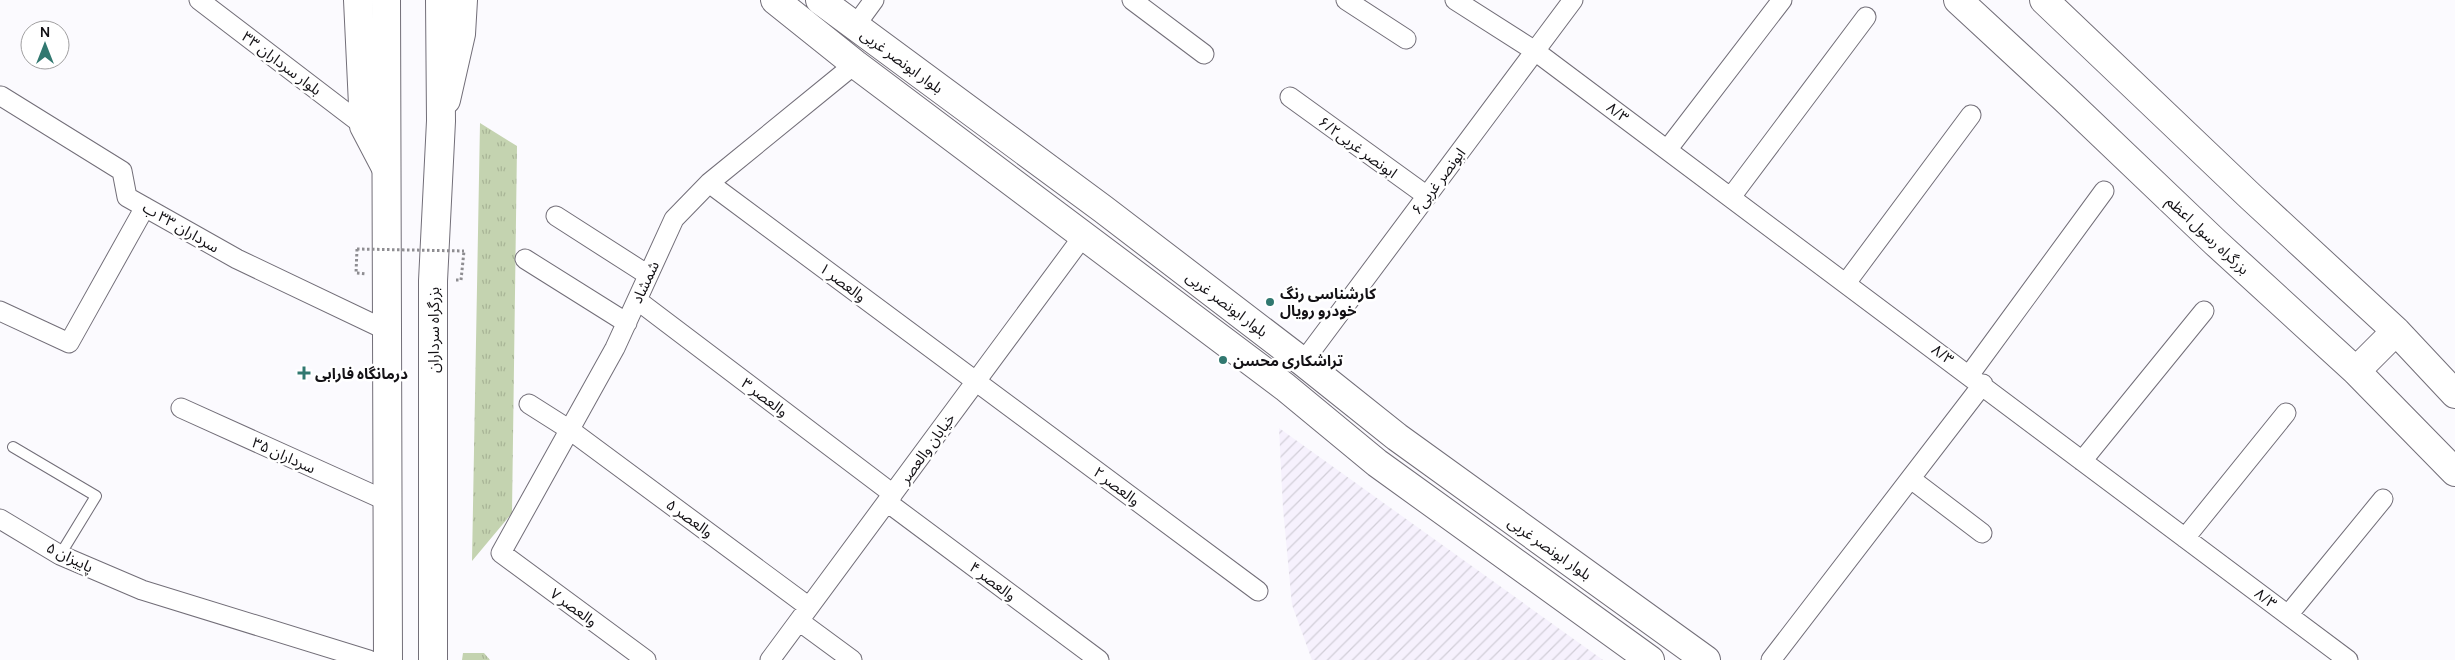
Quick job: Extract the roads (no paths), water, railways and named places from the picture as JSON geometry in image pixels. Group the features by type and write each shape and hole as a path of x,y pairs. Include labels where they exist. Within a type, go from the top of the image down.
{"main road":[{"path":"358,0 364,126 386,168"},
{"path":"386,0 388,660"},
{"name":"بزرگراه سرداران","path":"434,660 433,281 441,121 440,0"},
{"path":"441,121 461,34 463,0"},
{"name":"بلوار ابونصر غربی","path":"775,0 855,64 1285,387 1385,469 1650,660"},
{"name":"بلوار ابونصر غربی","path":"820,0 1103,209 1457,482 1706,660"},
{"name":"بزرگراه رسول اعظم","path":"1958,0 2064,98 2214,242 2356,371 2455,472"},
{"path":"2044,0 2396,331 2455,394"},
{"path":"2356,371 2396,331"},
{"path":"1599,623 1618,596"}],"street":[{"name":"بلوار سرداران ۳۳","path":"199,0 364,126"},
{"path":"855,26 874,0"},
{"path":"1132,0 1204,54"},
{"path":"1346,0 1406,39"},
{"name":"۸/۳","path":"1456,0 1536,50 2348,660"},
{"name":"۶ابونصر غربی","path":"1303,362 1573,0"},
{"path":"1667,150 1782,0"},
{"path":"1730,197 1866,17"},
{"name":"شمشاد","path":"501,553 615,348 674,219 710,183 855,64"},
{"name":"سرداران ۳۳ ب","path":"1,96 122,171 127,196 145,207 237,259 388,331"},
{"name":"۶/۲ابونصر غربی","path":"1290,97 1427,196"},
{"path":"1846,283 1971,115"},
{"name":"والعصر ۱","path":"710,183 976,381"},
{"path":"1771,660 1911,479 1976,379 2104,191"},
{"path":"0,311 69,343 145,207"},
{"path":"556,216 648,275"},
{"name":"خیابان والعصر","path":"770,660 1084,236"},
{"path":"525,259 627,323"},
{"name":"والعصر ۳","path":"637,300 890,498"},
{"path":"2082,460 2204,311"},
{"name":"والعصر ۲","path":"976,381 1258,591"},
{"name":"والعصر ۵","path":"529,404 570,430 804,614 852,660"},
{"name":"سرداران ۳۵","path":"181,408 387,501"},
{"path":"2185,538 2286,413"},
{"path":"1911,479 1982,533"},
{"name":"والعصر ۴","path":"890,498 1099,660"},
{"path":"2288,615 2384,499"},
{"name":"پاییزان ۵","path":"0,520 60,554 142,590 369,660"},
{"name":"والعصر ۷","path":"501,553 646,660"}],"lane":[{"path":"13,448 96,496 60,554"}],"place":[{"name":"کارشناسی رنگ خودرو رویال","path":"1270,302"},
{"name":"تراشکاری محسن","path":"1223,360"},
{"name":"درمانگاه فارابی","path":"304,373"}]}
